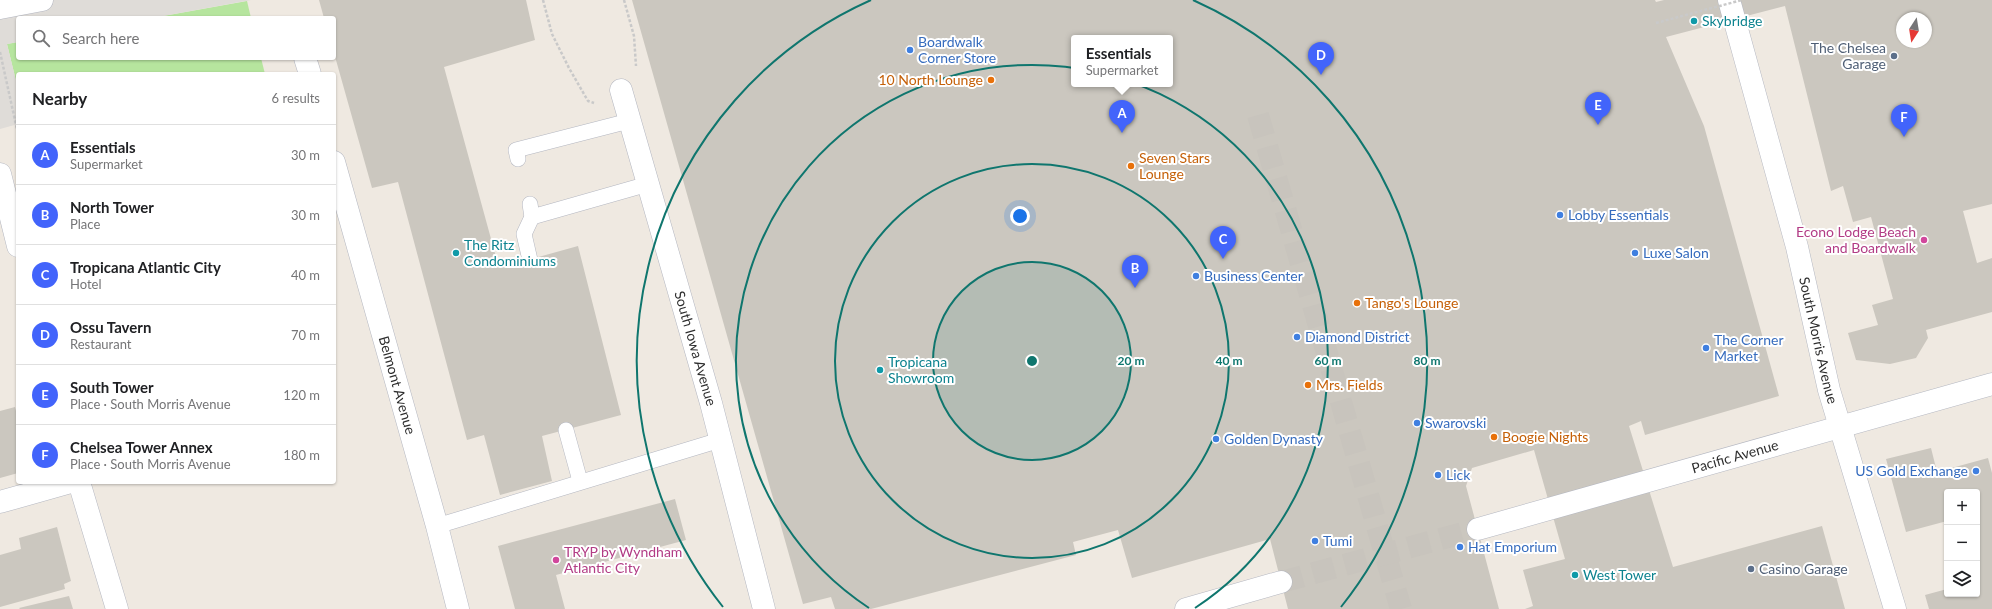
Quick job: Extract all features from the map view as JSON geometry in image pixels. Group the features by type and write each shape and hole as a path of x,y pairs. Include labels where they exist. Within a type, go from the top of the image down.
{"street":[{"path":"0,8 42,0"},
{"name":"South Morris Avenue","path":"1729,0 1797,247 1829,390 1896,609"},
{"path":"306,60 310,72"},
{"name":"South Iowa Avenue","path":"621,90 720,440 764,609"},
{"name":"Belmont Avenue","path":"336,169 437,526 458,609"},
{"path":"0,174 16,238"},
{"name":"Pacific Avenue","path":"1478,529 1992,384"},
{"path":"0,502 64,484"},
{"path":"80,484 117,609"},
{"path":"1186,609 1281,582"}],"lane":[{"path":"518,159 516,150 628,118"},
{"path":"530,260 524,234 531,211 648,184"},
{"path":"566,430 580,481"},
{"path":"437,526 580,481 720,440"}],"path":[{"path":"543,0 552,34 568,68 588,101 628,118"},
{"path":"624,0 634,36 636,68"},
{"path":"1656,23 1742,0"},
{"path":"0,52 16,125"}],"green space":[{"path":"247,1 251,16 163,16"},
{"path":"16,42 16,60 262,60 264,72 16,72 16,81 7,44"}],"shaded area":[{"path":"0,0 251,0 163,16 16,16 16,42 7,44 16,81 16,125 0,129"}],"building":[{"name":"The Ritz Condominiums","path":"319,0 526,0 535,40 444,67 499,268 578,246 621,415 542,436 552,481 500,495 484,435 467,440 398,182 372,188 336,60 336,16 323,16"},
{"path":"632,0 1655,0 1656,2 1664,0 1992,0 1992,204 1963,211 1977,263 1992,258 1992,312 1926,330 1928,338 1916,358 1890,364 1856,360 1848,333 1878,325 1872,305 1893,299 1871,217 1853,222 1843,186 1831,191 1785,6 1666,37 1704,126 1779,396 1645,435 1641,421 1629,426 1673,567 1822,526 1845,609 1525,609 1533,606 1523,570 1565,559 1534,450 1472,468 1466,486 1499,609 1288,609 1270,539 1132,578 1118,530 1073,542 1076,555 871,609 835,609 831,597 803,604"},
{"path":"15,407 16,474 0,478 0,411"},
{"path":"1931,448 1937,472 1988,458 1992,473 1992,609 1929,609 1925,595 1944,590 1944,597 1980,597 1980,489 1944,489 1944,522 1906,532 1886,459"},
{"name":"TRYP by Wyndham Atlantic City","path":"675,499 686,540 556,575 565,609 515,609 498,546"},
{"path":"57,527 71,581 64,584 65,589 0,607 0,555 21,549 19,538"},
{"path":"69,596 73,609 19,608"}],"tunnel":[{"path":"1258,115 1401,609"},
{"path":"1281,582 1478,529"}],"place":[{"name":"Skybridge","path":"1694,21"},
{"name":"Boardwalk Corner Store","path":"910,50"},
{"name":"The Chelsea Garage","path":"1894,56"},
{"name":"Ossu Tavern","path":"1321,75"},
{"name":"10 North Lounge","path":"991,80"},
{"name":"South Tower","path":"1598,125"},
{"name":"Essentials","path":"1122,133"},
{"name":"Chelsea Tower Annex","path":"1904,137"},
{"name":"Seven Stars Lounge","path":"1131,166"},
{"name":"Lobby Essentials","path":"1560,215"},
{"name":"Econo Lodge Beach and Boardwalk","path":"1924,240"},
{"name":"The Ritz Condominiums","path":"456,253"},
{"name":"Luxe Salon","path":"1635,253"},
{"name":"Tropicana Atlantic City","path":"1223,259"},
{"name":"Business Center","path":"1196,276"},
{"name":"North Tower","path":"1135,288"},
{"name":"Tango's Lounge","path":"1357,303"},
{"name":"Diamond District","path":"1297,337"},
{"name":"The Corner Market","path":"1706,348"},
{"name":"Tropicana Showroom","path":"880,370"},
{"name":"Mrs. Fields","path":"1308,385"},
{"name":"Swarovski","path":"1417,423"},
{"name":"Boogie Nights","path":"1494,437"},
{"name":"Golden Dynasty","path":"1216,439"},
{"name":"US Gold Exchange","path":"1976,471"},
{"name":"Lick","path":"1438,475"},
{"name":"Tumi","path":"1315,541"},
{"name":"Hat Emporium","path":"1460,547"},
{"name":"TRYP by Wyndham Atlantic City","path":"556,560"},
{"name":"Casino Garage","path":"1751,569"},
{"name":"West Tower","path":"1575,575"}]}
